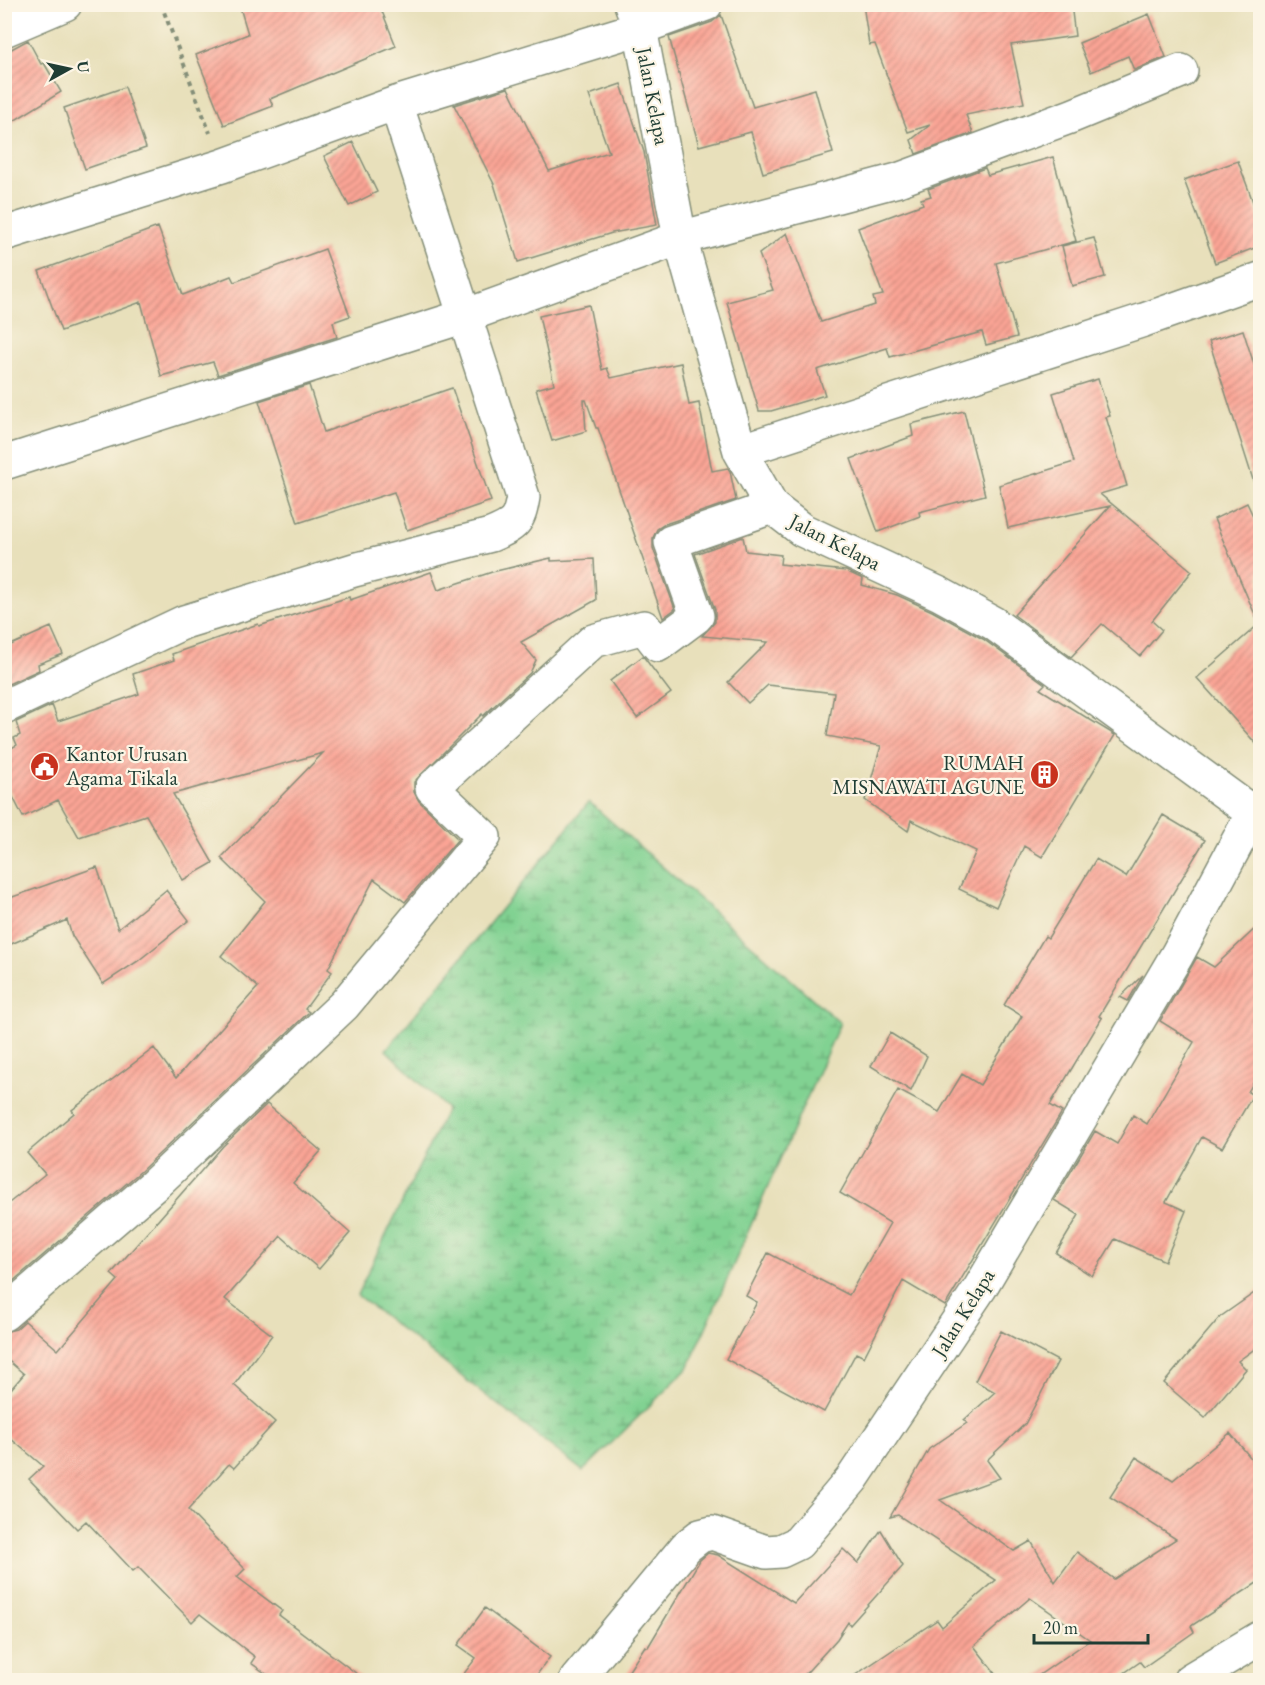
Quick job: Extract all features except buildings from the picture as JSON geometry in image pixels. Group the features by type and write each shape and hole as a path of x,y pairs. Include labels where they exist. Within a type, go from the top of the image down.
{"street":[{"path":"4,30 65,4"},
{"name":"Jalan Kelapa","path":"576,1680 686,1548 700,1536 712,1533 758,1550 781,1551 798,1543 845,1488 911,1395 980,1288 1177,955 1257,809 993,623 940,594 802,530 772,507 740,451 680,238 635,16 706,4"},
{"path":"4,234 222,166 635,16"},
{"path":"4,463 465,316 680,238 898,180 1072,116 1181,71"},
{"path":"4,707 184,622 354,570 492,535 509,527 520,517 523,496 396,103"},
{"path":"740,451 1144,320 1260,279"},
{"path":"4,1314 154,1185 344,1005 484,837 432,788 593,641 644,627 658,645 697,616 671,542 772,507"},
{"path":"1190,1680 1260,1638"}],"path":[{"path":"161,4 222,166"}],"green space":[{"path":"589,802 840,1023 688,1368 583,1471 357,1295 447,1109 386,1050"}],"place":[{"name":"Kantor Urusan Agama Tikala","path":"45,766"},
{"name":"RUMAH MISNAWATI AGUNE","path":"1045,775"}]}
